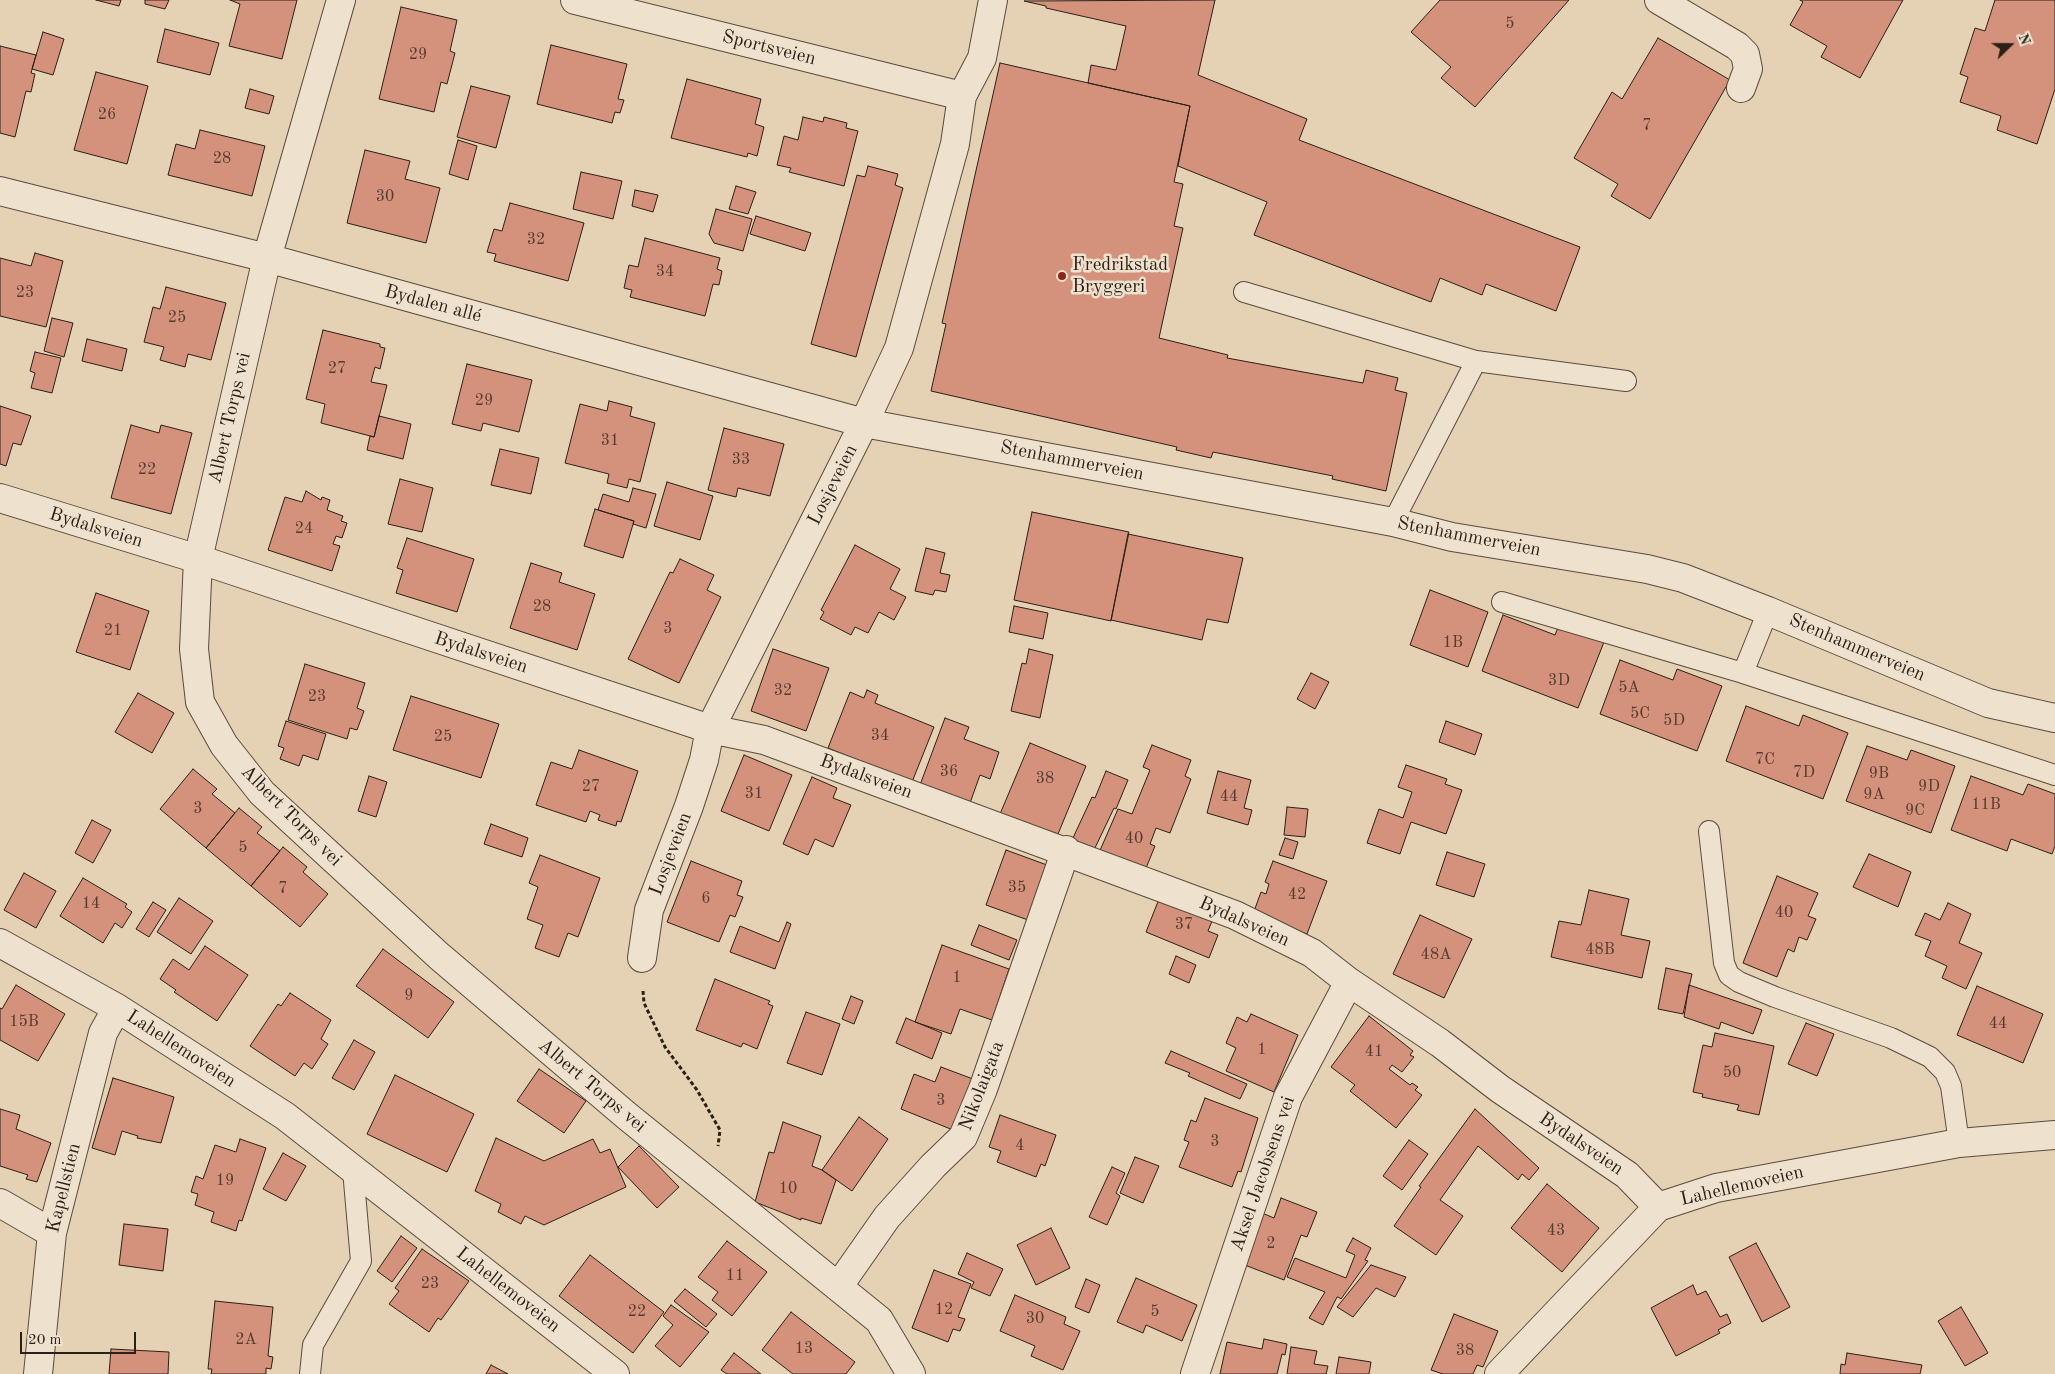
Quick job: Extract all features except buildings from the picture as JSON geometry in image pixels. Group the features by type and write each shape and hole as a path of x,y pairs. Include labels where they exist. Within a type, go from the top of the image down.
{"street":[{"name":"Albert Torps vei","path":"341,0 266,258 198,559 194,649 200,702 224,746 262,793 440,956 627,1116 879,1320 911,1374"},
{"name":"Sportsveien","path":"576,0 962,96"},
{"name":"Losjeveien","path":"642,958 649,910 689,806 704,760 710,729 864,422 899,348 955,144 962,96 982,58 993,0"},
{"path":"1659,0 1699,22 1745,54 1748,69 1741,88"},
{"name":"Bydalen allé","path":"0,191 266,258 864,422"},
{"name":"Stenhammerveien","path":"864,422 1393,522 1452,537 1647,569 1684,578 1768,611 1988,704 2055,718"},
{"name":"Bydalsveien","path":"0,498 198,559 710,729 764,740 1066,850 1235,915 1312,953 1349,982 1440,1043 1500,1089 1627,1175 1658,1207"},
{"name":"Nikolaigata","path":"838,1287 887,1217 933,1166 963,1137 983,1089 1066,850"},
{"name":"Lahellemoveien","path":"0,943 117,1008 284,1116 615,1374"},
{"name":"Aksel Jacobsens vei","path":"1194,1374 1288,1097 1349,982"},
{"name":"Kapellstien","path":"38,1374 52,1233 103,1033 117,1008"},
{"name":"Lahellemoveien","path":"1499,1374 1658,1207 1716,1188 1959,1143 2055,1135"},
{"path":"0,1203 52,1233"}],"lane":[{"path":"1244,292 1476,361 1626,381"},
{"path":"1393,522 1476,361"},
{"path":"1502,602 1743,673 2055,775"},
{"path":"1743,673 1768,611"},
{"path":"1709,831 1718,925 1724,962 1729,975 1748,986 1891,1038 1930,1057 1945,1072 1952,1086 1959,1143"},
{"path":"310,1374 313,1345 361,1261 354,1170"}],"path":[{"path":"642,958 644,1003 665,1047 697,1090 720,1130 716,1162 704,1179"}],"place":[{"name":"Fredrikstad Bryggeri","path":"1062,276"}]}
